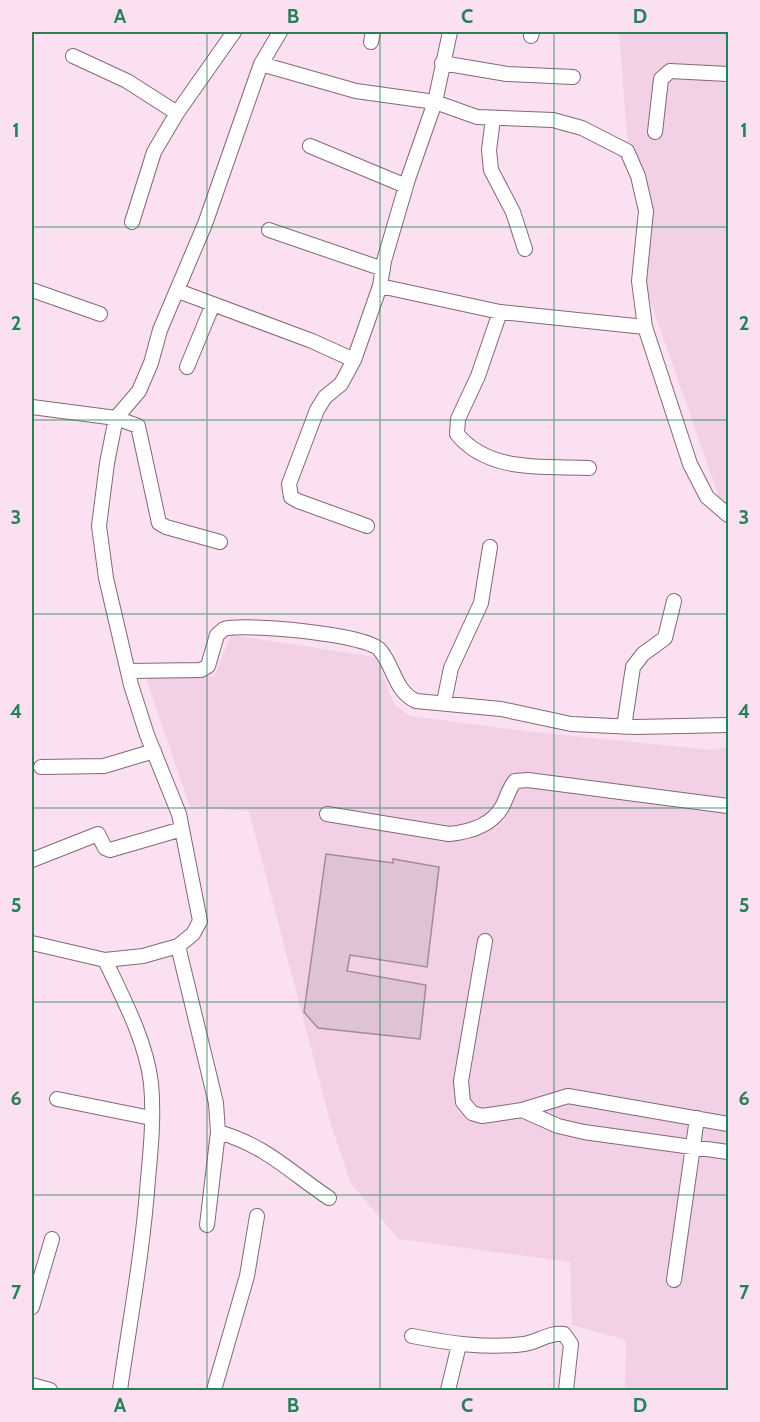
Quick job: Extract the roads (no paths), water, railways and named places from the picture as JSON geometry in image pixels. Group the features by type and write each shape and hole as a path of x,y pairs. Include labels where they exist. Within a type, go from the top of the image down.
{"street":[{"path":"132,222 154,152 177,112 234,32"},
{"path":"32,943 105,960 143,956 178,946 193,934 200,921 182,830 128,671 99,543 101,502 116,418 139,391 160,330 205,224 261,64 280,32"},
{"path":"366,526 298,501 288,491 317,410 325,397 340,384 354,360 380,286 406,186 435,102 450,32"},
{"path":"73,57 127,81 177,112"},
{"path":"442,63 507,74 573,76"},
{"path":"261,64 356,91 435,102 477,117 552,120 582,128 627,151 639,176 646,211 639,281 645,327 690,464 706,497 729,515"},
{"path":"655,132 661,79 664,75 670,71 729,74"},
{"path":"493,119 489,160 516,220 525,249"},
{"path":"310,146 406,186"},
{"path":"269,230 383,269"},
{"path":"380,286 500,312 645,327"},
{"path":"32,290 100,314"},
{"path":"178,291 312,341 354,360"},
{"path":"187,367 213,304"},
{"path":"500,312 478,376 458,419 457,434 472,450 492,460 527,466 589,468"},
{"path":"32,407 116,418 132,423 141,433 159,523 220,542"},
{"path":"444,702 451,668 481,603 490,547"},
{"path":"624,727 633,667 643,654 665,638 674,601"},
{"path":"128,671 201,670 211,662 217,635 228,628 323,634 352,638 369,643 380,650 409,698 416,701 501,709 571,724 624,727 729,725"},
{"path":"41,767 105,766 154,751"},
{"path":"327,814 449,834 463,833 480,828 492,819 515,781 528,780 729,806"},
{"path":"32,860 98,834 105,848 110,850 182,830"},
{"path":"485,940 461,1094 467,1108 482,1116 522,1110 568,1096 729,1124"},
{"path":"178,946 216,1103 218,1132 207,1225"},
{"path":"105,960 143,1054 151,1082 152,1118 139,1276 120,1390"},
{"path":"57,1099 152,1118"},
{"path":"522,1110 558,1126 584,1132 729,1152"},
{"path":"674,1280 691,1146 697,1118"},
{"path":"218,1132 244,1140 262,1149 329,1198"},
{"path":"214,1390 247,1276 257,1216"},
{"path":"32,1307 52,1239"},
{"path":"412,1336 459,1345 526,1344 556,1333 564,1334 571,1344 566,1390"},
{"path":"448,1390 459,1345"},
{"path":"32,1385 50,1390"}]}
